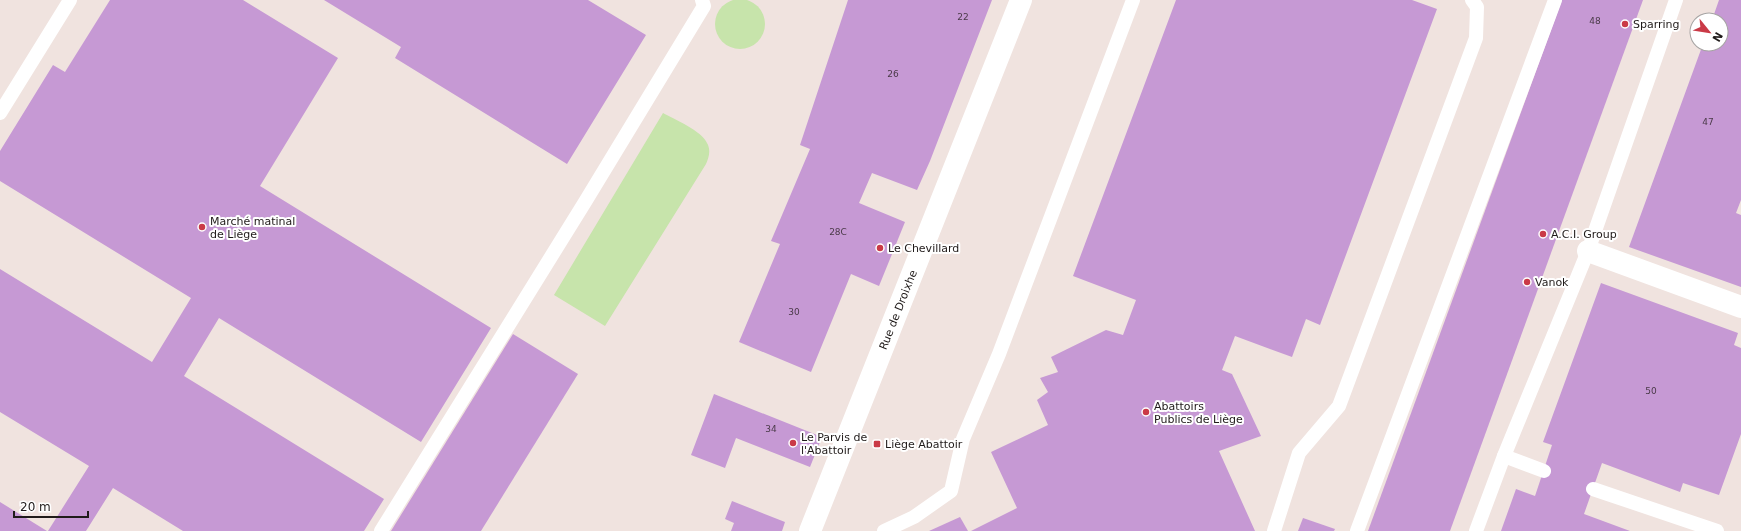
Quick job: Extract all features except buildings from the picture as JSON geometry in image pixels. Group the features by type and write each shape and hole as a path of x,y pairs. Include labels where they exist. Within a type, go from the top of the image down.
{"street":[{"name":"Rue de Droixhe","path":"810,531 1021,0"},
{"path":"1588,251 1741,308"}],"lane":[{"path":"0,113 70,0"},
{"path":"381,531 585,202 704,6 702,0"},
{"path":"884,531 914,517 951,491 963,439 999,354 1133,0"},
{"path":"1274,531 1299,453 1339,406 1476,38 1477,7 1472,0"},
{"path":"1357,531 1556,0"},
{"path":"1476,531 1504,456 1588,251 1676,0"},
{"path":"1504,456 1544,471"},
{"path":"1593,489 1717,531"}],"green space":[{"path":"735,-1 745,-1 758,6 765,19 765,29 758,42 745,49 735,49 726,45 719,38 715,29 715,19 719,10 726,3"},
{"path":"663,113 700,134 709,148 708,159 605,326 554,295"}],"place":[{"name":"Sparring","path":"1625,24"},
{"name":"Marché matinal de Liège","path":"202,227"},
{"name":"A.C.I. Group","path":"1543,234"},
{"name":"Le Chevillard","path":"880,248"},
{"name":"Vanok","path":"1527,282"},
{"name":"Abattoirs Publics de Liège","path":"1146,412"},
{"name":"Le Parvis de l'Abattoir","path":"793,443"},
{"name":"Liège Abattoir","path":"877,444"}]}
